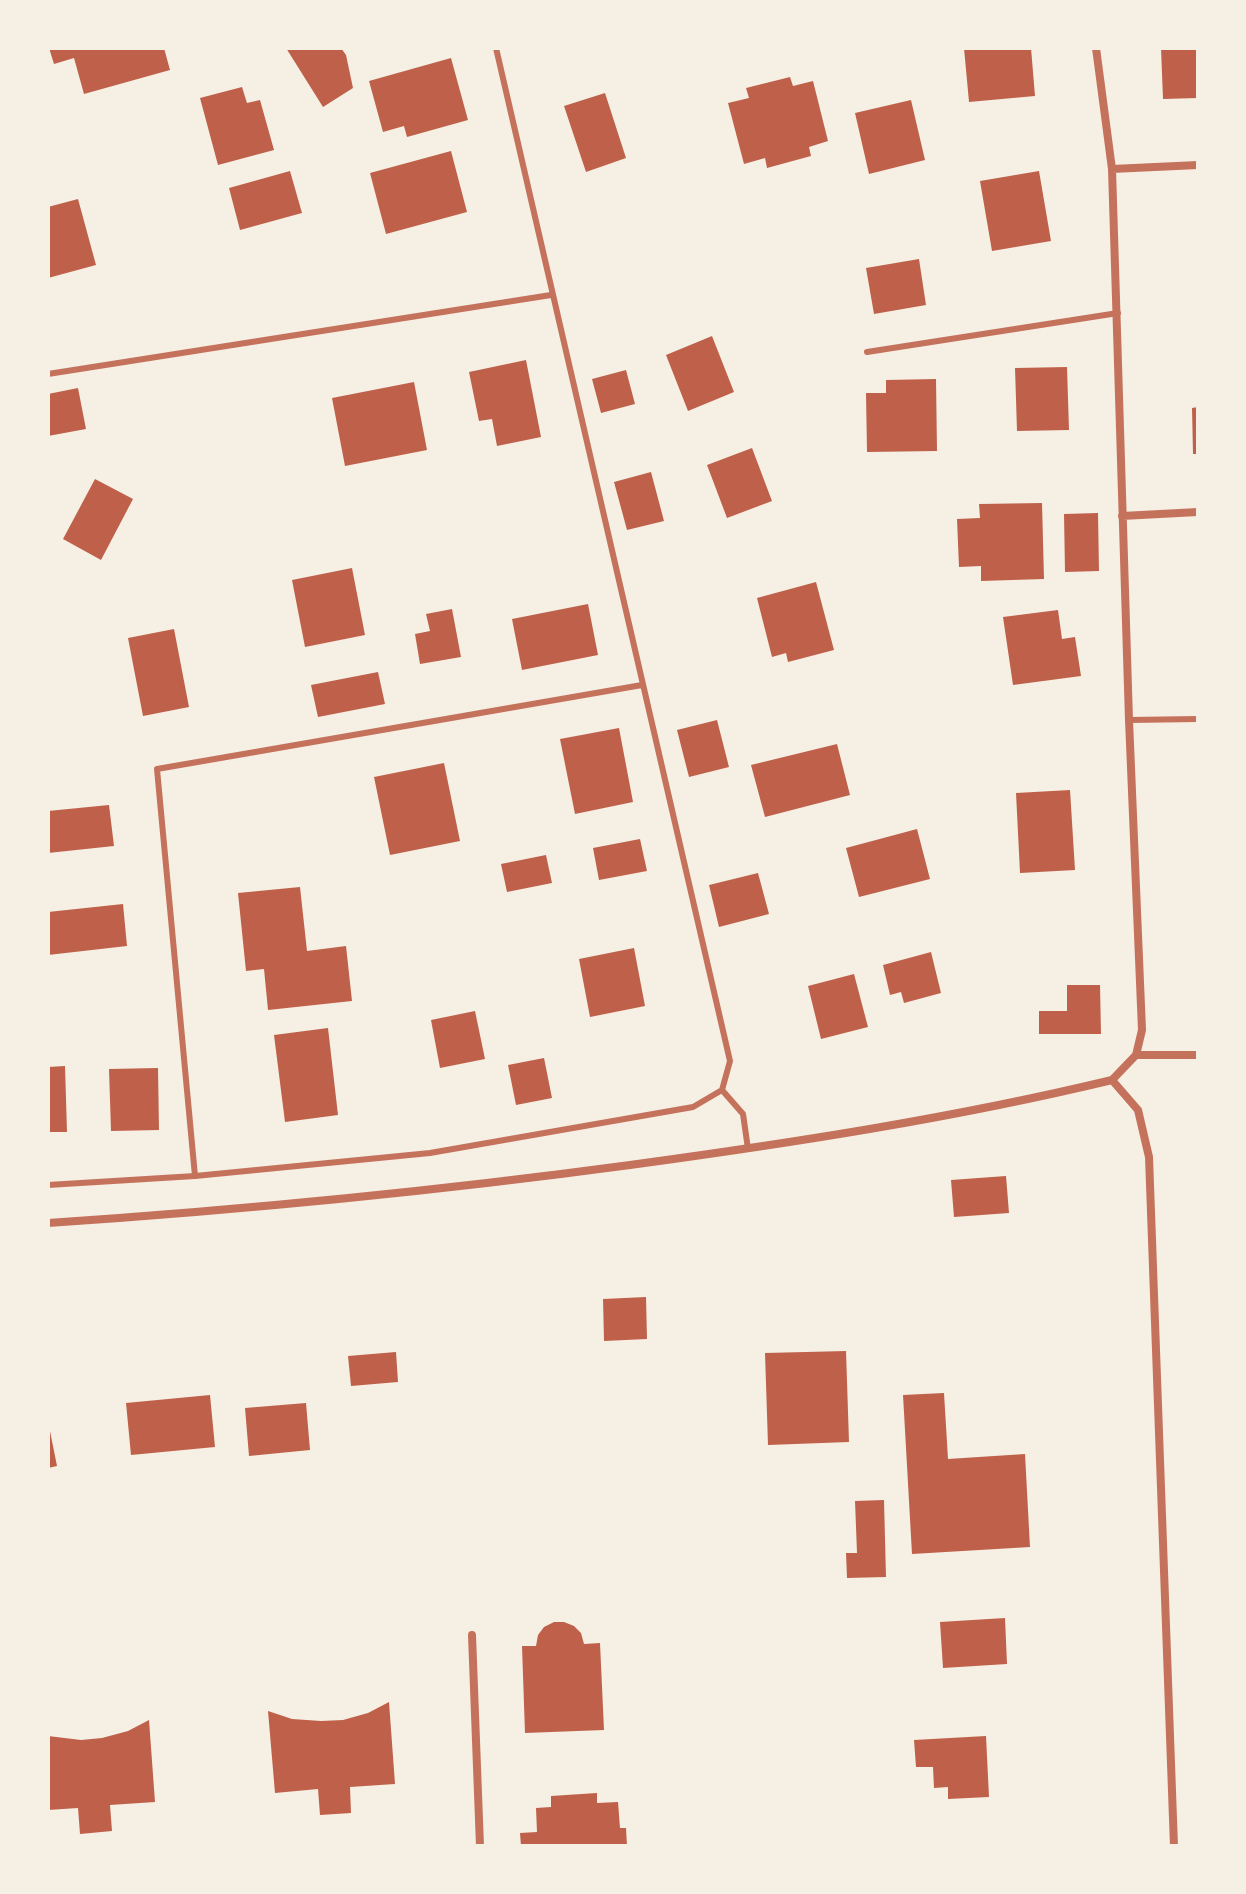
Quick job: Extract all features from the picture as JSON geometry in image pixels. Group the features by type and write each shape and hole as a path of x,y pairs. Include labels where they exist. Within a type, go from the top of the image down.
{"street":[{"path":"48,1223 219,1211 534,1177 748,1149 1056,1094 1112,1080 1136,1055 1142,1030 1122,516 1118,313 1112,169 1096,48"},
{"path":"1112,169 1198,165"},
{"path":"1122,516 1198,512"},
{"path":"1136,1055 1198,1055"},
{"path":"1112,1080 1138,1110 1149,1157 1174,1846"},
{"path":"472,1635 480,1846"}],"lane":[{"path":"48,1185 195,1176 430,1153 693,1107 722,1090 730,1061 496,48"},
{"path":"48,374 551,295"},
{"path":"867,352 1118,313"},
{"path":"195,1176 157,769 642,685"},
{"path":"1129,720 1198,719"},
{"path":"722,1090 743,1114 748,1149"}],"building":[{"path":"49,48 164,48 170,70 84,94 74,58 54,64"},
{"path":"286,48 341,48 346,55 353,88 323,107"},
{"path":"964,48 1031,48 1035,96 969,102"},
{"path":"1161,48 1198,48 1198,98 1163,99"},
{"path":"451,58 468,120 407,137 404,126 383,132 369,81"},
{"path":"790,77 793,86 813,81 828,141 809,147 811,156 767,168 765,158 744,164 728,103 749,98 746,88"},
{"path":"242,87 247,103 260,100 274,150 218,165 200,98"},
{"path":"605,93 626,158 586,172 564,106"},
{"path":"911,100 925,160 869,174 855,113"},
{"path":"451,151 467,212 386,234 370,173"},
{"path":"290,171 302,213 240,230 229,188"},
{"path":"1039,171 1051,241 992,251 980,181"},
{"path":"78,199 96,265 48,278 48,207"},
{"path":"919,259 926,305 874,314 866,268"},
{"path":"712,336 734,392 688,411 666,355"},
{"path":"526,360 541,437 497,446 492,419 479,421 469,372"},
{"path":"1067,367 1069,430 1017,431 1015,368"},
{"path":"626,370 635,404 601,413 592,379"},
{"path":"936,379 937,451 867,452 866,393 886,393 886,380"},
{"path":"414,382 427,450 345,466 332,398"},
{"path":"78,388 86,429 48,436 48,394"},
{"path":"1198,407 1198,454 1193,454 1192,408"},
{"path":"752,448 772,501 727,518 707,465"},
{"path":"651,472 664,521 627,530 614,482"},
{"path":"95,479 133,499 101,560 63,539"},
{"path":"1042,503 1044,579 981,581 981,566 959,567 957,519 980,518 979,504"},
{"path":"1098,513 1099,571 1065,572 1064,514"},
{"path":"352,568 365,635 305,647 292,580"},
{"path":"816,582 834,650 788,662 786,653 772,657 757,598"},
{"path":"588,604 598,655 522,670 512,619"},
{"path":"452,609 461,657 420,664 415,634 430,631 426,614"},
{"path":"1058,610 1062,639 1075,637 1081,676 1013,685 1003,617"},
{"path":"174,629 189,707 143,716 128,638"},
{"path":"378,672 385,704 318,717 311,685"},
{"path":"717,720 729,767 689,777 677,730"},
{"path":"619,728 633,802 575,814 560,739"},
{"path":"837,744 850,795 765,817 751,765"},
{"path":"444,763 460,841 390,855 374,777"},
{"path":"1070,790 1075,870 1020,873 1016,793"},
{"path":"109,805 114,846 48,853 48,811"},
{"path":"917,829 930,879 859,897 846,848"},
{"path":"640,839 647,871 599,880 593,848"},
{"path":"546,855 552,883 507,892 501,864"},
{"path":"758,873 769,914 719,927 709,885"},
{"path":"300,887 307,951 346,946 352,1001 268,1010 264,969 246,971 238,893"},
{"path":"123,904 127,946 48,955 48,912"},
{"path":"634,948 645,1006 590,1017 579,959"},
{"path":"931,952 941,993 904,1003 901,992 890,995 883,965"},
{"path":"854,974 868,1027 821,1039 808,986"},
{"path":"1067,985 1100,985 1101,1034 1039,1034 1039,1011 1067,1011"},
{"path":"475,1011 485,1059 440,1068 431,1020"},
{"path":"328,1028 338,1115 285,1122 274,1035"},
{"path":"544,1058 552,1098 516,1105 508,1065"},
{"path":"65,1066 67,1132 48,1132 48,1067"},
{"path":"158,1068 159,1130 111,1131 109,1069"},
{"path":"1006,1176 1009,1213 954,1217 951,1180"},
{"path":"646,1297 647,1339 604,1341 603,1299"},
{"path":"846,1351 849,1442 768,1445 765,1353"},
{"path":"396,1352 398,1382 351,1386 348,1356"},
{"path":"944,1393 948,1459 1025,1454 1030,1547 912,1554 903,1395"},
{"path":"210,1395 215,1447 131,1455 126,1403"},
{"path":"306,1403 310,1450 249,1456 245,1408"},
{"path":"48,1421 57,1466 48,1468"},
{"path":"884,1500 886,1577 847,1578 846,1553 857,1553 855,1501"},
{"path":"1005,1618 1007,1664 943,1668 940,1622"},
{"path":"554,1622 574,1626 581,1633 584,1644 600,1643 604,1730 525,1733 522,1646 536,1646 538,1635 544,1627"},
{"path":"389,1702 395,1784 350,1787 351,1813 320,1815 318,1789 275,1793 268,1711 292,1719 343,1720 368,1713"},
{"path":"149,1720 155,1802 110,1805 112,1831 80,1834 78,1808 48,1810 48,1736 81,1740 102,1738 128,1731"},
{"path":"986,1736 989,1797 948,1799 948,1787 934,1788 933,1767 916,1767 914,1740"},
{"path":"597,1793 597,1803 618,1802 620,1828 626,1828 627,1846 521,1846 520,1833 537,1832 536,1808 551,1807 551,1796"}]}
